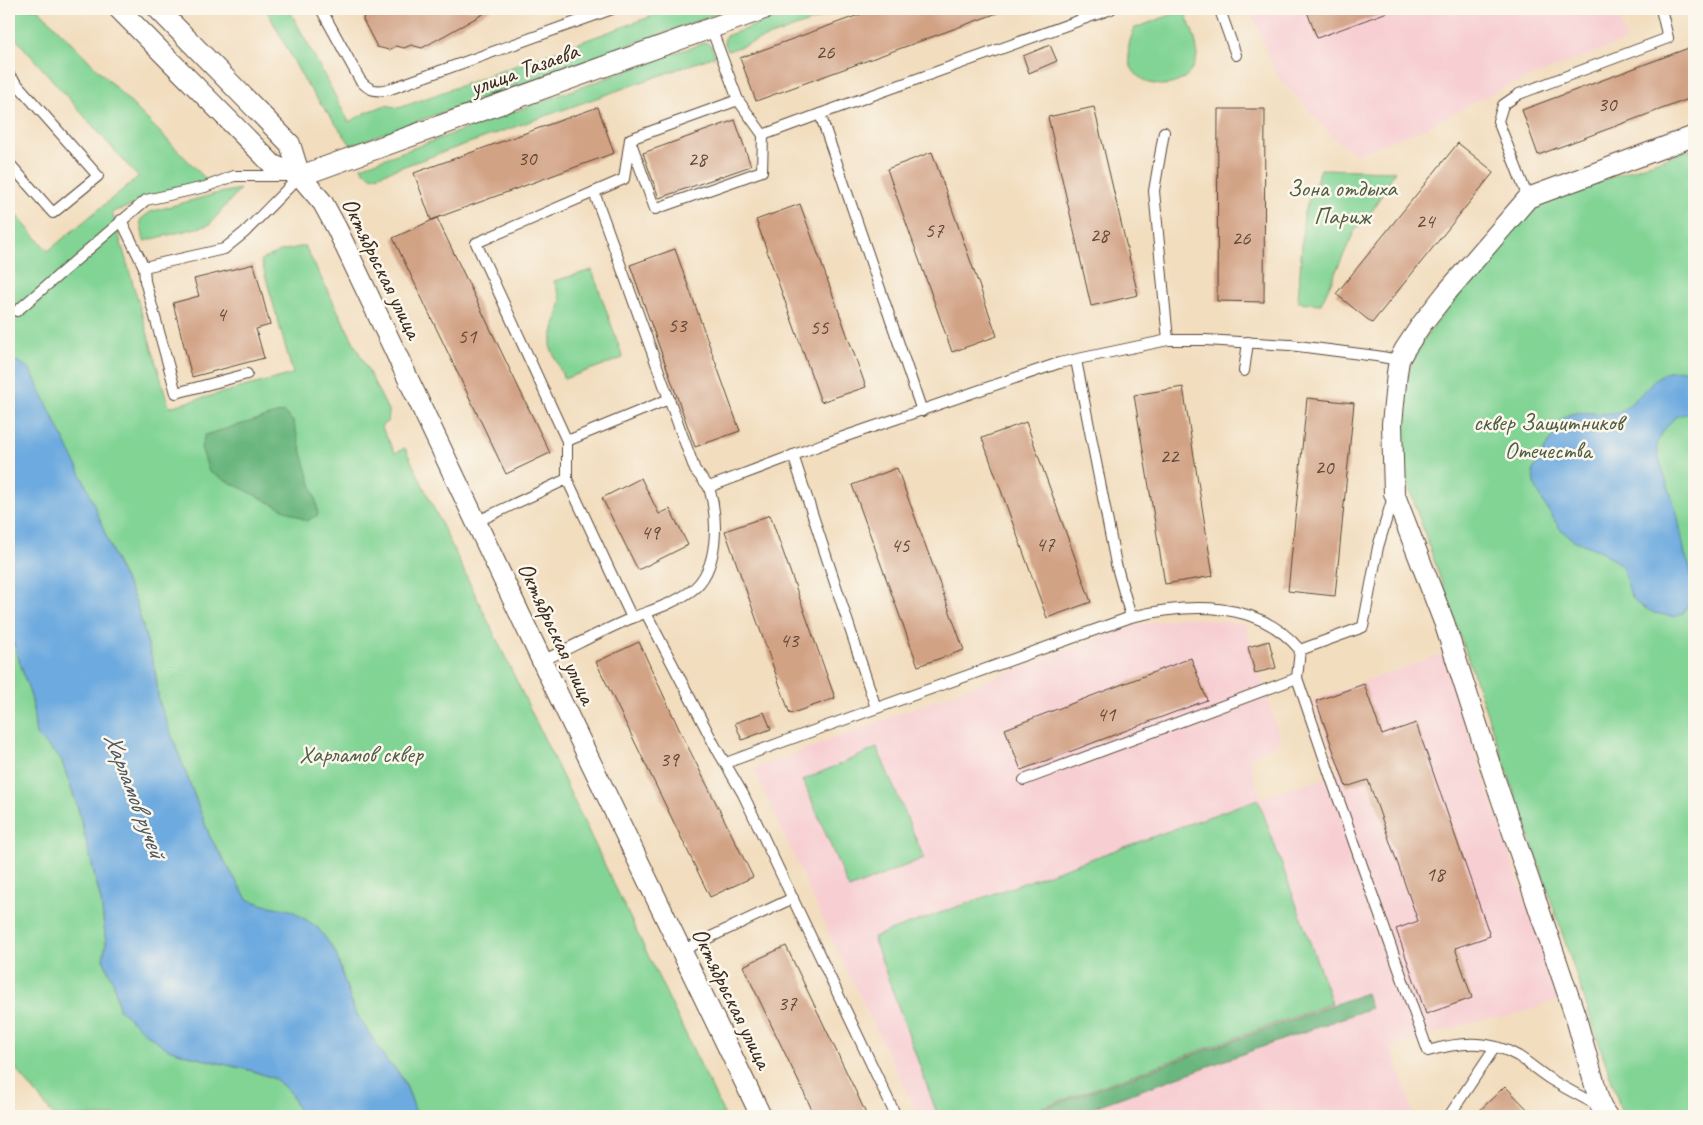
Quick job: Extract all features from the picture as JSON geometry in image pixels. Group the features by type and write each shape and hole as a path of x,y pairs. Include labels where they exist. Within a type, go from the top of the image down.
{"street":[{"name":"Октябрьская улица","path":"119,9 273,166 300,176"},
{"name":"Октябрьская улица","path":"158,9 290,144 300,176 323,203 761,1116"},
{"name":"улица Тазаева","path":"300,176 758,10"},
{"path":"1604,1112 1576,1018 1493,774 1444,622 1394,492 1392,424 1396,373 1399,360 1413,337 1447,292 1528,198 1694,136"}],"lane":[{"path":"321,9 360,80 367,88 378,91 390,89 612,9"},
{"path":"763,135 1110,9"},
{"path":"1223,9 1221,13 1236,55"},
{"path":"1528,198 1498,121 1503,105 1519,94 1668,38 1661,9"},
{"path":"630,140 655,209 762,170 763,135 738,100 711,28"},
{"path":"9,75 98,176 53,213 9,163"},
{"path":"630,140 738,100"},
{"path":"820,114 922,411"},
{"path":"1164,132 1154,191 1168,340"},
{"path":"630,140 624,180 476,243 567,441 567,479 632,618"},
{"path":"17,311 146,200 205,187 234,176 300,176"},
{"path":"144,267 224,249 245,232 300,176"},
{"path":"542,661 632,618 674,602 693,590 704,577 711,560 714,541 714,504 709,487 695,470 594,192"},
{"path":"121,220 144,267 145,281 176,393 247,374"},
{"path":"709,487 792,455 1059,363 1168,340 1248,342 1299,346 1399,360"},
{"path":"1244,371 1248,342"},
{"path":"1076,360 1116,564 1131,617"},
{"path":"567,441 669,399"},
{"path":"792,455 876,708"},
{"path":"476,522 567,479"},
{"path":"1300,650 1363,627 1378,548 1394,492"},
{"path":"726,763 1131,617 1151,612 1192,607 1251,615 1273,625 1289,637 1300,650 1297,678 1330,778 1428,1051 1450,1044 1470,1043 1495,1047 1517,1056 1604,1112"},
{"path":"646,613 714,746 743,794 896,1116"},
{"path":"1024,780 1297,678"},
{"path":"681,951 793,898"},
{"path":"1448,1116 1495,1047"}],"shaded area":[{"path":"1250,9 1615,9 1627,40 1500,89 1423,129 1357,154 1336,141 1276,74"},
{"path":"1186,617 1245,624 1281,743 1248,758 1261,797 1340,774 1313,700 1442,654 1559,999 1509,1017 1486,1018 1397,1045 1391,1049 1415,1116 1069,1116 1371,1008 1366,993 1022,1116 919,1116 833,942 754,769 1128,627"}],"green space":[{"name":"Харламов сквер","path":"9,9 38,9 209,182 112,212 169,407 293,374 261,260 281,251 305,246 389,412 388,422 381,426 395,453 405,448 725,1116 417,1116 410,1095 399,1073 388,1064 353,1008 335,951 317,927 290,910 264,905 247,899 210,837 159,702 155,670 136,602 19,362 9,360 9,207 48,251 138,177 9,31"},
{"path":"266,9 289,9 349,122 367,112 386,105 399,108 672,9 731,9 351,145 305,82"},
{"path":"800,9 846,9 728,51 724,41 726,36"},
{"path":"1184,10 1195,38 1197,50 1191,71 1180,81 1166,85 1152,84 1139,77 1131,65 1128,49 1135,28"},
{"path":"706,42 711,46 715,56 373,177 363,171 361,167"},
{"name":"сквер Защитников Отечества","path":"1694,148 1694,1116 1625,1116 1620,1107 1540,867 1407,482 1401,459 1400,435 1405,388 1411,365 1422,342 1469,280 1514,227 1538,207 1564,194"},
{"name":"Зона отдыха Париж","path":"1321,169 1395,171 1366,222 1355,230 1321,304 1298,302 1304,212"},
{"path":"240,189 209,225 144,241 140,220 150,212"},
{"path":"592,270 623,358 564,379 550,346 561,300 554,281"},
{"path":"283,412 293,421 316,501 318,515 307,521 209,472 201,447 205,435"},
{"path":"9,629 32,700 36,735 61,759 78,808 101,901 106,943 103,959 114,984 119,1009 168,1049 253,1071 275,1079 290,1092 301,1116 54,1116 9,1060"},
{"path":"877,748 924,858 849,889 803,780"},
{"path":"1258,799 1332,1003 1018,1116 938,1116 873,937"},
{"path":"1366,993 1371,1008 1069,1116 1022,1116"}],"water":[{"name":"Харламов ручей","path":"9,360 19,362 30,369 88,489 117,564 136,602 155,670 159,702 210,837 247,899 264,905 291,910 317,927 335,951 353,1008 388,1063 402,1079 417,1116 301,1116 290,1092 275,1079 253,1071 168,1049 145,1033 119,1009 114,984 103,959 106,943 101,901 78,808 61,759 36,735 32,700 9,629"},
{"path":"1694,370 1694,411 1675,417 1664,430 1657,443 1658,455 1677,513 1685,554 1694,579 1690,602 1683,613 1675,617 1654,613 1638,604 1631,596 1622,566 1603,552 1573,540 1560,529 1534,484 1533,470 1565,416 1579,413 1613,413 1620,411 1662,374"}],"building":[{"path":"365,9 492,9 422,48 411,45 404,48 396,46 389,50 377,47 363,20"},
{"path":"875,9 1003,9 1003,11 756,101 740,58"},
{"path":"1306,9 1390,9 1390,11 1317,38"},
{"path":"1050,45 1057,61 1029,73 1023,56"},
{"path":"1694,46 1694,97 1538,155 1522,110"},
{"path":"598,107 614,153 431,220 414,173"},
{"path":"1094,107 1138,295 1091,306 1048,117"},
{"path":"1218,109 1265,109 1264,302 1217,301"},
{"path":"735,120 751,166 659,198 643,153"},
{"path":"1458,143 1494,172 1372,323 1336,294"},
{"path":"932,152 997,336 952,352 887,169"},
{"path":"800,204 866,387 821,402 756,220"},
{"path":"437,218 550,453 506,474 393,238"},
{"path":"675,249 740,431 695,447 630,265"},
{"path":"254,264 270,325 256,329 264,358 192,377 173,303 199,296 194,279"},
{"path":"1183,387 1213,576 1165,584 1134,395"},
{"path":"1307,398 1354,403 1335,596 1288,591"},
{"path":"1026,422 1091,602 1047,618 982,438"},
{"path":"897,468 964,650 918,666 852,485"},
{"path":"641,478 659,514 670,509 688,545 638,570 602,498"},
{"path":"770,515 835,698 790,714 725,531"},
{"path":"1269,641 1276,668 1255,673 1248,647"},
{"path":"639,642 679,729 753,877 710,897 596,662"},
{"path":"1191,658 1207,700 1021,770 1005,729"},
{"path":"1364,684 1382,735 1416,723 1490,936 1455,948 1472,998 1426,1014 1396,929 1418,921 1368,780 1346,787 1316,701"},
{"path":"764,712 771,729 742,740 735,723"},
{"path":"786,946 867,1116 815,1116 743,966"},
{"path":"1505,1086 1534,1116 1474,1116"}]}
